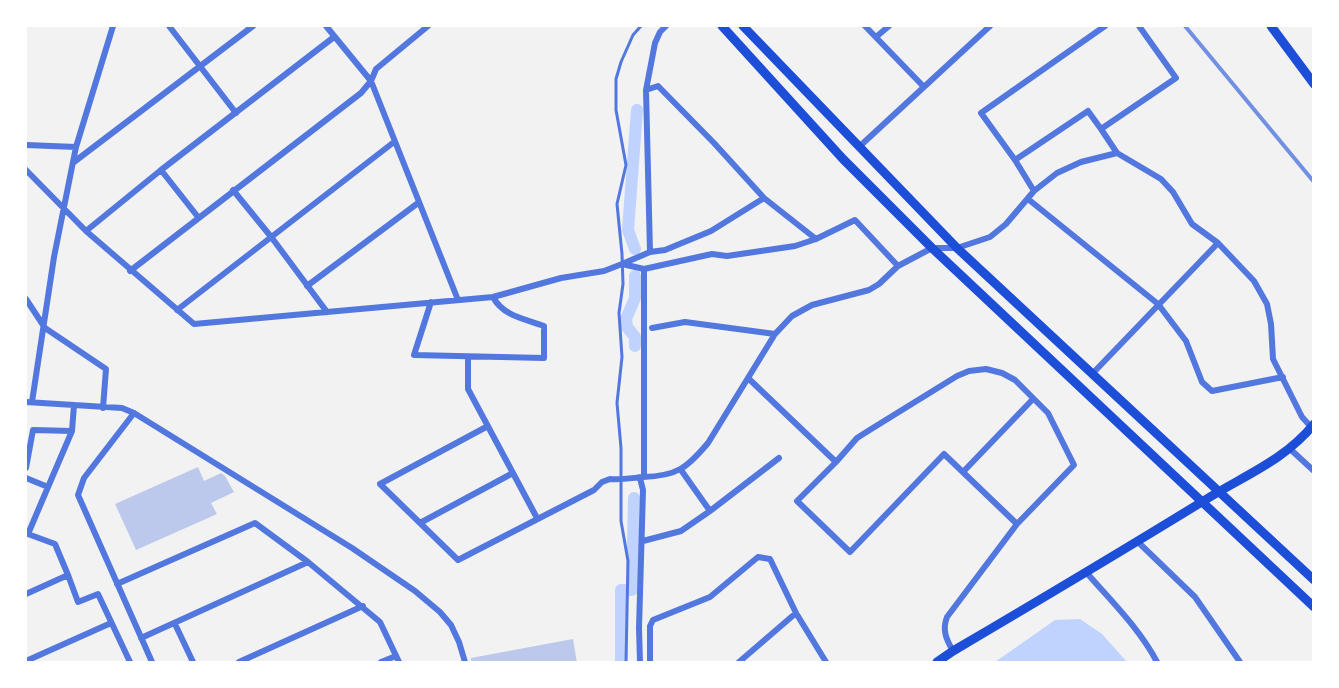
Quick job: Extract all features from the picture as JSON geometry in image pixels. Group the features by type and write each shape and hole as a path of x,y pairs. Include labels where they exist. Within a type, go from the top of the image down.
{"main road":[{"path":"722,26 843,159 932,248 1314,607"},
{"path":"743,26 957,248 1314,580"},
{"path":"1271,26 1314,84"},
{"path":"937,663 953,651 1218,492 1255,473 1289,448 1312,427"}],"street":[{"path":"113,26 76,147 54,257 45,328 29,402 122,408 134,413 352,548 415,591 440,612 451,625 465,663"},
{"path":"169,26 236,113"},
{"path":"74,162 253,26"},
{"path":"326,26 371,81 458,300"},
{"path":"130,271 362,93 376,69 428,26"},
{"path":"650,252 646,90 657,37 666,26"},
{"path":"865,26 924,87"},
{"path":"876,37 889,26"},
{"path":"860,146 990,26"},
{"path":"1034,191 981,113 1105,26"},
{"path":"1101,129 1176,78 1139,26"},
{"path":"86,231 161,170 334,37"},
{"path":"646,90 658,86 764,198 816,239"},
{"path":"1014,160 1088,111 1117,153 1161,179 1173,192 1192,224 1218,243 1254,281 1267,303 1273,359 1302,417 1312,427"},
{"path":"177,310 394,142"},
{"path":"26,145 76,147"},
{"path":"488,426 380,484 458,560 594,490 602,482 610,479 670,475 681,470 708,443 775,334 792,316 812,305 869,290 898,266 932,248 957,248 990,237 1006,224 1034,191 1057,173 1080,162 1117,153"},
{"path":"26,170 86,231 194,324 494,297 561,278 604,271 650,252 665,250 711,231 764,198"},
{"path":"161,170 198,217"},
{"path":"233,190 327,312"},
{"path":"1028,199 1158,304 1186,341 1202,382 1212,391 1283,377"},
{"path":"307,286 418,202"},
{"path":"622,264 644,269 712,254 727,256 795,246 816,239 855,220 898,266"},
{"path":"1093,374 1218,243"},
{"path":"640,663 639,628 644,490 642,477 644,269"},
{"path":"431,302 414,355 544,358 544,326 508,314 498,306 494,297"},
{"path":"26,298 45,328 106,369 103,408"},
{"path":"652,328 685,322 775,334"},
{"path":"468,357 468,389 537,518"},
{"path":"953,651 946,640 943,626 947,617 1017,524 1074,465 1048,413 1015,380 1002,373 986,369 969,371 857,438 797,501 850,552 944,454 1017,524"},
{"path":"748,378 836,462"},
{"path":"963,472 1033,399"},
{"path":"74,405 72,431 28,534 55,544 78,602 98,594 129,663"},
{"path":"134,413 84,478 78,495 152,663"},
{"path":"26,468 33,430 72,431"},
{"path":"1289,448 1314,471"},
{"path":"643,541 681,531 779,458"},
{"path":"681,470 710,511"},
{"path":"420,523 513,473"},
{"path":"26,478 48,487"},
{"path":"117,584 255,523 308,562 380,622 398,659 381,663"},
{"path":"1138,542 1195,597 1240,663"},
{"path":"650,663 650,626 653,620 710,597 758,557 770,559 796,613 826,663"},
{"path":"141,638 308,562"},
{"path":"1086,572 1129,621 1148,646 1157,663"},
{"path":"26,594 68,575"},
{"path":"239,663 363,606"},
{"path":"739,663 796,613"},
{"path":"26,661 111,622"},
{"path":"176,624 193,663"}],"lane":[{"path":"626,663 627,565 621,521 621,448 617,403 622,357 619,313 623,285 621,230 617,204 626,165 616,110 616,79 633,35 641,26"}],"water":[{"path":"1080,619 1102,634 1127,662 995,662 1055,620"}],"building":[{"path":"198,467 204,481 221,473 234,492 211,503 217,514 136,550 115,504"},
{"path":"573,639 577,663 471,663 471,658"}],"waterway":[{"path":"635,249 628,230 637,110"},
{"path":"635,276 635,298 626,319 627,327 635,337 635,346"},
{"path":"621,662 621,590 632,590 634,498"}],"railway":[{"path":"1185,26 1314,182"}]}
